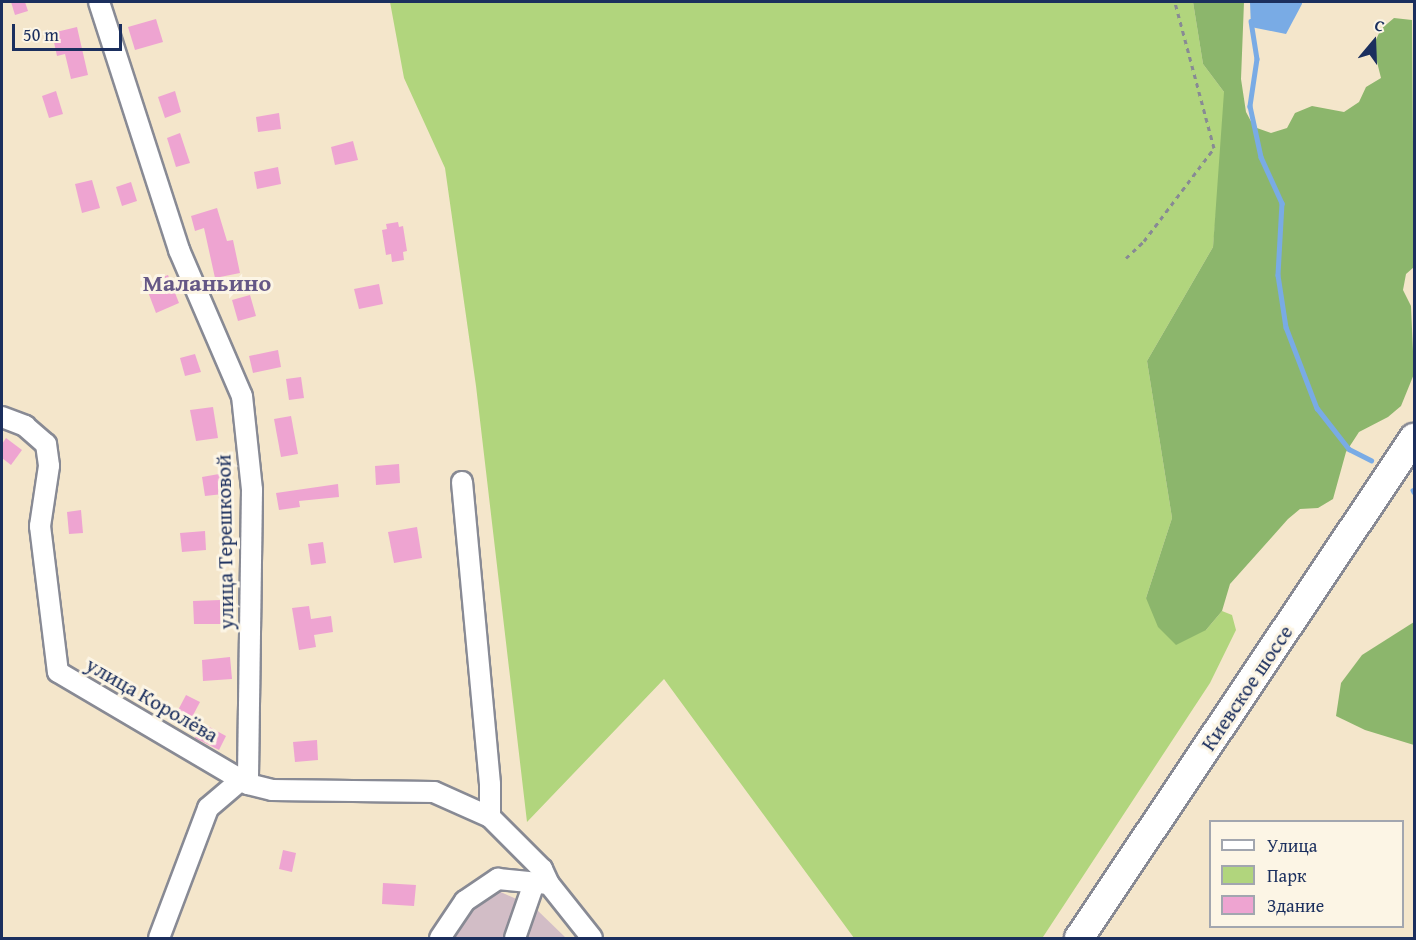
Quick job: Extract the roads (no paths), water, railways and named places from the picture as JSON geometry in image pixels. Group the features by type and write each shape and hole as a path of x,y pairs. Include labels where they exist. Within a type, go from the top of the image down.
{"highway":[{"name":"Киевское шоссе","path":"1078,939 1414,438"}],"street":[{"name":"улица Терешковой","path":"99,2 179,250 242,396 252,489 244,782"},
{"name":"улица Королёва","path":"2,417 25,426 46,444 49,466 40,526 57,672 244,782"},
{"path":"462,482 490,817"},
{"path":"159,939 208,808 244,782 272,790 434,792 490,817 542,869 541,883 515,939"},
{"path":"440,939 465,901 498,879 541,883 592,939"}],"water":[{"path":"1250,2 1302,2 1302,4 1286,34 1251,27"}],"waterway":[{"path":"1251,21 1257,59 1250,106 1261,157 1282,203 1278,275 1286,327 1317,408 1349,449 1371,460"}],"district":[{"name":"Маланьино","path":"207,283"}]}
